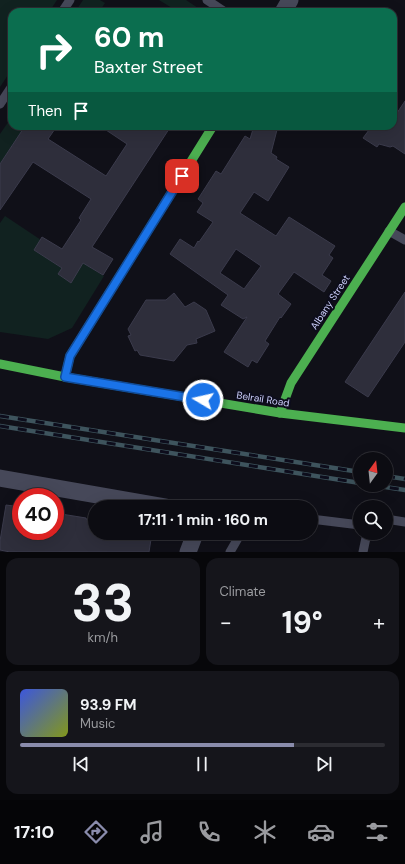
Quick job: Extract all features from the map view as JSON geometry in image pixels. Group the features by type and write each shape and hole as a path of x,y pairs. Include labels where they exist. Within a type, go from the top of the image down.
{"street":[{"path":"65,377 70,356 211,130"},
{"name":"Albany Street","path":"280,413 291,383 405,207"},
{"name":"Belrail Road","path":"0,364 65,377 280,413 405,428"},
{"path":"0,478 126,500"},
{"path":"188,552 193,540"}],"lane":[{"path":"207,0 219,8"},
{"path":"0,104 8,92"},
{"path":"389,231 405,240"},
{"path":"318,520 353,524"},
{"path":"393,521 405,522"},
{"path":"230,552 236,540"},
{"path":"363,552 366,540"}],"shaded area":[{"path":"0,0 57,0 52,8 8,8 8,75 0,87"},
{"path":"83,0 100,0 105,3 102,8 78,8"},
{"path":"159,0 186,0 198,8 175,8 172,8"},
{"path":"8,122 8,130 22,130 0,164 0,134"},
{"path":"5,216 41,240 34,250 62,268 58,274 71,283 81,259 91,268 104,276 72,328 48,339 0,332 0,223"}],"building":[{"path":"405,101 405,154 393,146 390,147 379,144 377,147 363,138 369,130 397,130 397,113"},
{"path":"22,130 54,130 48,139 106,176 127,144 106,130 168,130 92,247 113,259 103,275 83,263 71,283 58,274 62,268 34,250 42,237 62,249 81,220 79,218 91,199 33,162 0,210 0,164"},
{"path":"253,130 277,130 271,153 277,157 276,159 289,167 268,201 254,192 240,213 276,236 289,217 335,246 329,255 333,258 322,275 331,281 324,292 294,272 278,294 291,304 281,318 280,317 265,341 269,344 257,363 252,360 248,367 224,352 247,317 243,319 221,305 228,295 170,254 180,239 194,248 213,222 197,212 203,203 198,199 216,171 221,174 245,136 250,139","holes":["236,249 261,266 244,289 220,273"]},
{"path":"405,292 405,342 368,397 345,382"},
{"path":"174,293 185,307 194,302 206,310 215,331 196,339 197,343 187,345 174,361 140,355 137,350 135,351 128,336 131,335 128,329 146,300 166,300"},
{"path":"6,505 12,506 12,540 64,540 64,514 88,519 88,540 151,540 149,552 10,552 0,550"}],"railway":[{"path":"0,416 353,471"},
{"path":"0,426 353,482"},
{"path":"393,477 405,479"},
{"path":"393,488 405,490"}],"traffic: fast":[{"path":"65,377 70,356 211,130"},
{"path":"280,413 291,383 405,207"},
{"path":"0,364 65,377 280,413 405,428"}],"route":[{"path":"182,176 70,356 65,377 203,400"}]}
